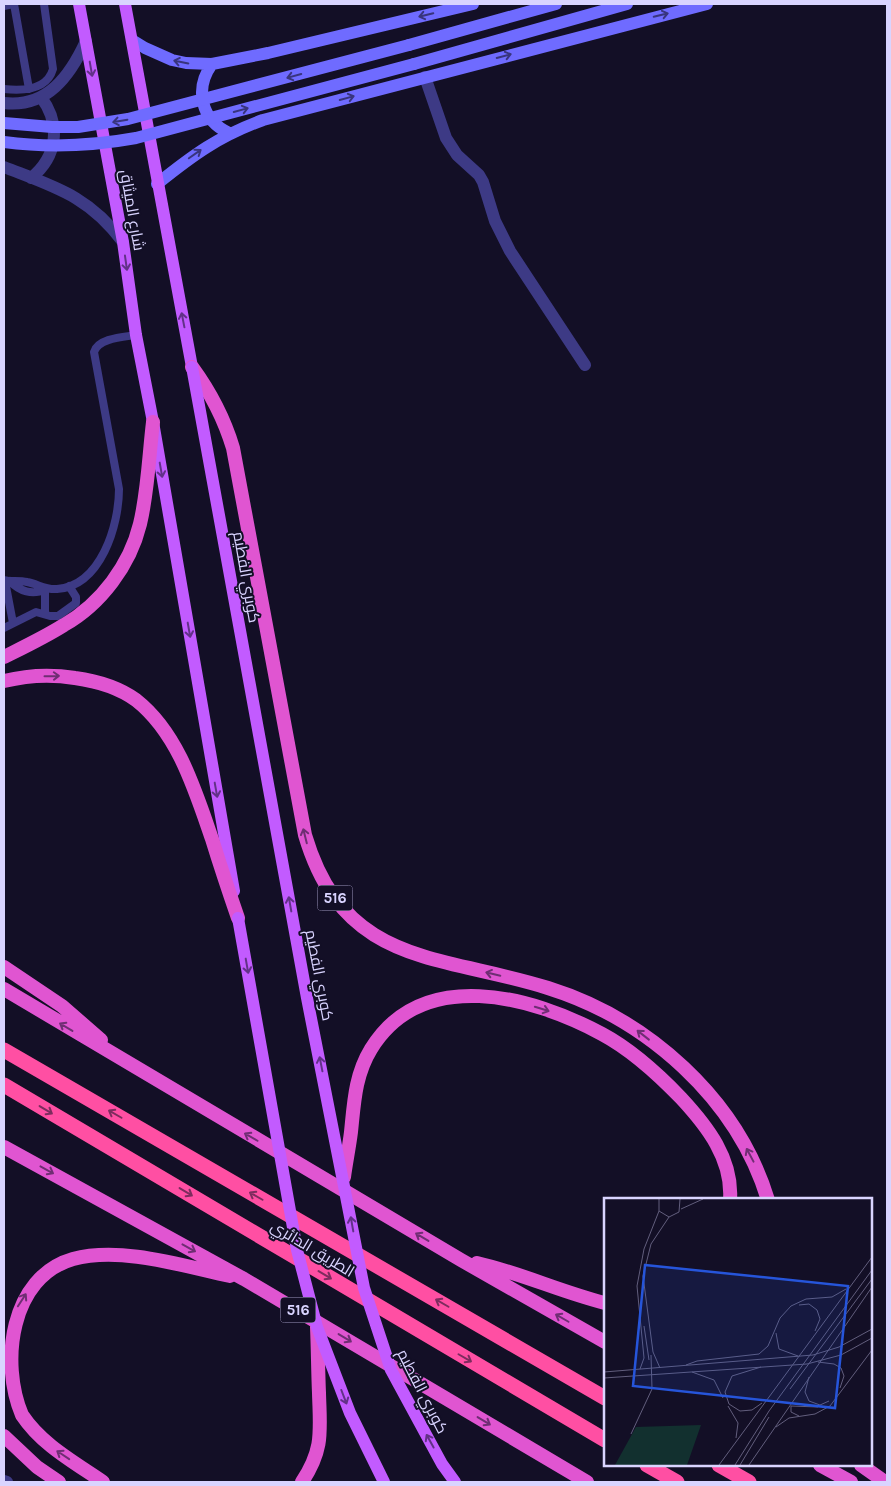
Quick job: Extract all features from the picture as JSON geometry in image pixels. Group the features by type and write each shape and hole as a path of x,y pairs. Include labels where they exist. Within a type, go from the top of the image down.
{"highway":[{"name":"516","path":"192,367 217,405 233,448 305,836 315,866 328,890 342,908 361,926 380,939 423,957 548,988 581,1000 612,1015 636,1030 682,1066 720,1108 739,1135 754,1162 767,1198"},
{"path":"4,657 65,625 82,612 112,582 122,567 140,524 153,422"},
{"path":"4,681 31,676 59,675 98,682 116,688 136,700 151,716 176,750 188,773 238,918"},
{"path":"4,967 62,1006 130,1065"},
{"path":"4,989 461,1260 604,1341"},
{"path":"344,1177 356,1086 361,1067 383,1032 398,1019 434,1000 454,996 475,995 528,1005 565,1016 603,1034 643,1061 668,1085 707,1128 720,1148 728,1170 730,1198"},
{"name":"الطريق الدائري","path":"4,1050 604,1397"},
{"name":"الطريق الدائري","path":"4,1085 604,1439"},
{"name":"516","path":"4,1146 244,1279 587,1482"},
{"name":"516","path":"103,1482 54,1449 36,1434 21,1414 9,1388 4,1356 9,1326 27,1292 49,1271 74,1259 90,1256 114,1255 147,1259 244,1279"},
{"path":"461,1260 519,1275 604,1303"},
{"name":"516","path":"302,1482 314,1463 319,1442 317,1326"},
{"path":"4,1394 21,1414"},
{"path":"4,1436 37,1467 60,1482"},
{"path":"649,1466 677,1482"},
{"path":"721,1466 749,1482"},
{"path":"822,1466 851,1482"},
{"path":"862,1466 885,1482"}],"main road":[{"name":"شارع الميثاق","path":"79,4 122,242 136,335 153,422"},
{"name":"شارع الميثاق","path":"125,4 192,367"},
{"path":"132,40 144,48 172,60 186,63 212,64 268,53 473,4"},
{"path":"4,123 78,127 120,121 556,4"},
{"path":"4,142 71,146 136,138 414,64 627,4"},
{"path":"157,184 198,152 229,133 263,120 707,4"},
{"path":"212,64 204,79 202,97 204,106 211,120 222,130 229,133"},
{"name":"كوبري الفطيم","path":"192,367 307,998 344,1177 364,1288 391,1370 442,1464 455,1482"},
{"path":"153,422 297,1250 317,1326 350,1413 384,1482"}],"street":[{"path":"4,103 24,104 41,97 60,83 74,64 86,41"},
{"path":"425,78 446,138 457,154 479,175 495,221 510,251 585,366"},
{"path":"31,178 45,164 55,137 53,120 41,97"},
{"path":"4,167 64,190 87,204 107,223 122,242"}],"lane":[{"path":"4,6 13,4 29,89"},
{"path":"4,89 29,89 44,83 51,75 53,69 44,4"},
{"path":"6,581 25,591 38,592 45,589 69,586 90,572 104,553 114,528 119,502 118,476 95,349 100,343 136,335"},
{"path":"6,581 13,623"},
{"path":"4,628 36,612 58,616 74,605 76,600 76,596 69,586"},
{"path":"45,589 45,613"}]}
